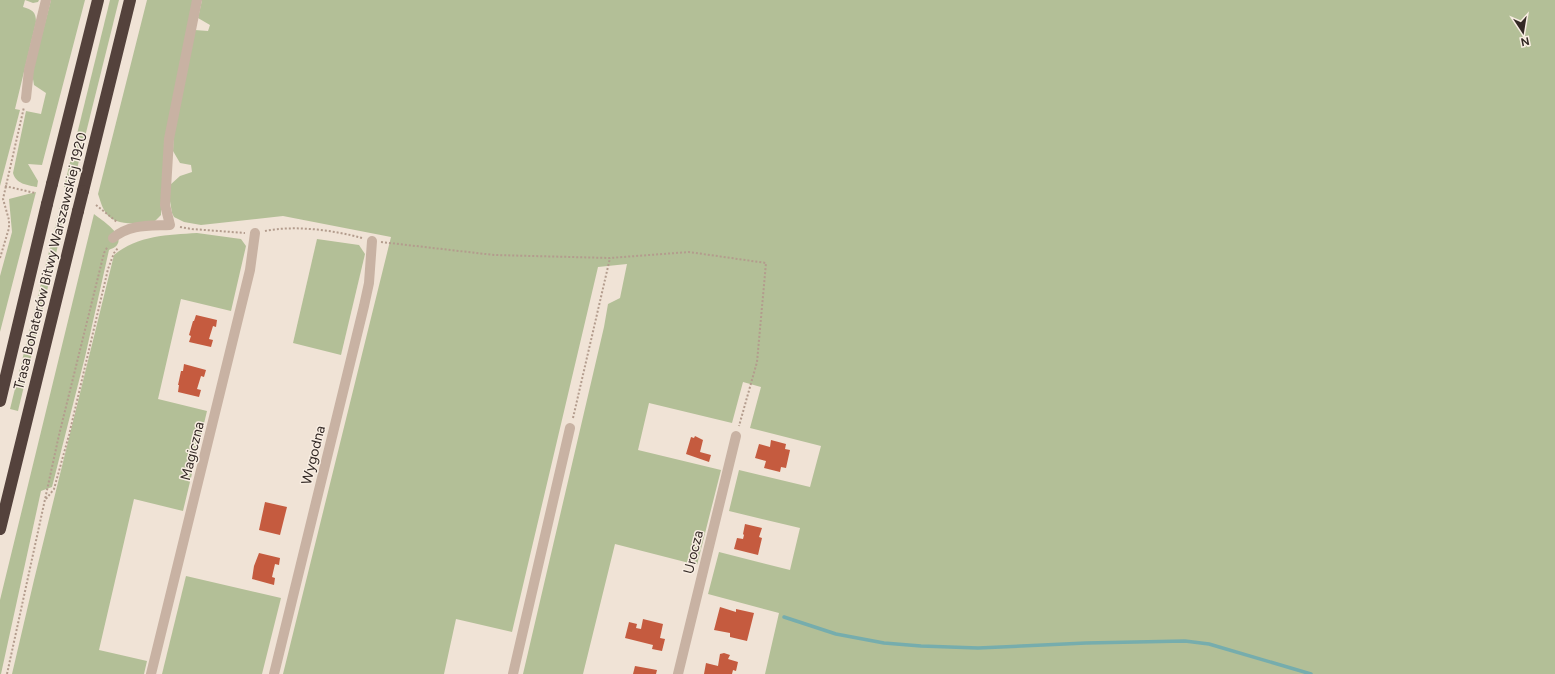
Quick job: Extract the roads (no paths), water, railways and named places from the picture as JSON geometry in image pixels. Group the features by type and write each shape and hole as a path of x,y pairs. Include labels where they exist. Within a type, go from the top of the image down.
{"highway":[{"name":"Trasa Bohaterów Bitwy Warszawskiej 1920","path":"0,401 98,0"},
{"name":"Trasa Bohaterów Bitwy Warszawskiej 1920","path":"0,529 130,0"}],"street":[{"path":"26,98 29,70 46,0"},
{"path":"112,238 129,228 170,225 165,205 169,138 197,0"},
{"name":"Magiczna","path":"151,674 250,270 255,234"},
{"name":"Wygodna","path":"274,674 364,306 369,283 372,241"},
{"path":"513,674 570,428"},
{"name":"Urocza","path":"678,674 736,436"}],"waterway":[{"path":"784,617 836,634 884,643 921,646 978,648 1086,643 1185,641 1209,644 1311,674"}]}
